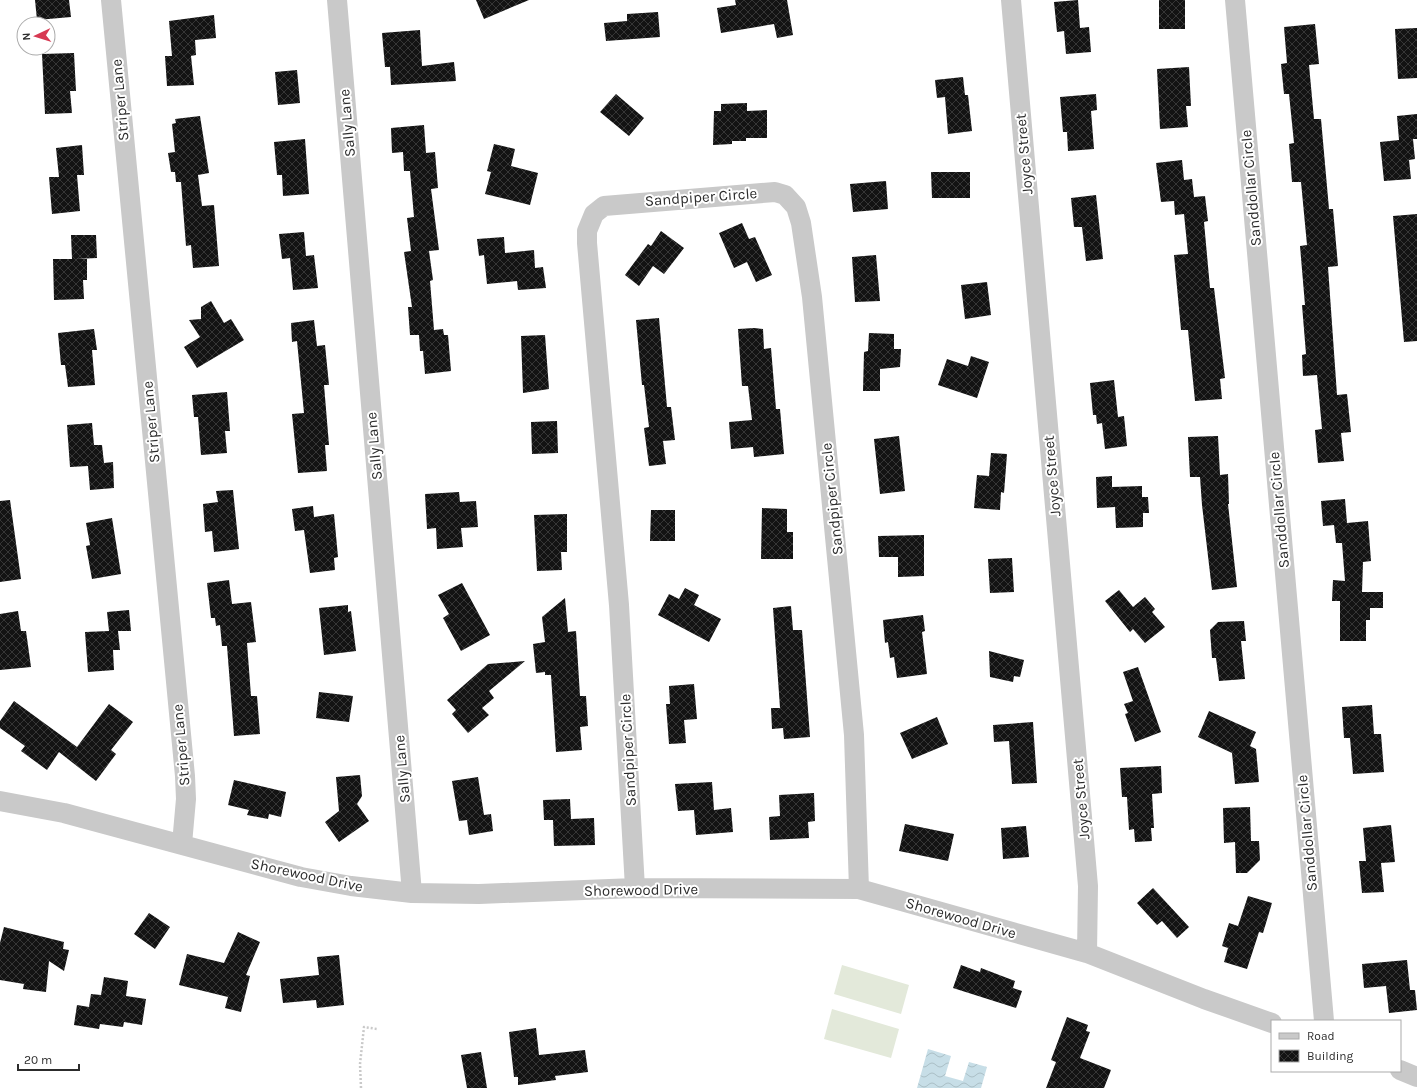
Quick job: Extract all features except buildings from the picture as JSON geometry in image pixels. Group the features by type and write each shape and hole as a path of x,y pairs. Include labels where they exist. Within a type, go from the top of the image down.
{"street":[{"name":"Striper Lane","path":"110,0 185,776 186,799 182,844"},
{"name":"Sally Lane","path":"337,0 412,892"},
{"name":"Joyce Street","path":"1011,0 1088,878 1087,953"},
{"name":"Sanddollar Circle","path":"1235,0 1324,1020"},
{"name":"Sandpiper Circle","path":"635,888 619,605 590,294 587,231 594,214 604,206 775,192 785,195 796,207 801,223 812,297 842,596 854,735 859,889"},
{"name":"Shorewood Drive","path":"0,801 64,813 301,877 351,886 412,892 479,894 635,888 859,889 1087,953 1204,999 1271,1023"},
{"path":"1401,1070 1417,1077"}],"path":[{"path":"361,1088 360,1064 364,1027 378,1029"}],"green space":[{"path":"842,965 909,985 901,1014 834,994"},
{"path":"832,1009 899,1029 891,1058 824,1039"}],"water":[{"path":"928,1049 951,1056 945,1076 963,1081 969,1062 987,1067 981,1088 917,1088"}]}
